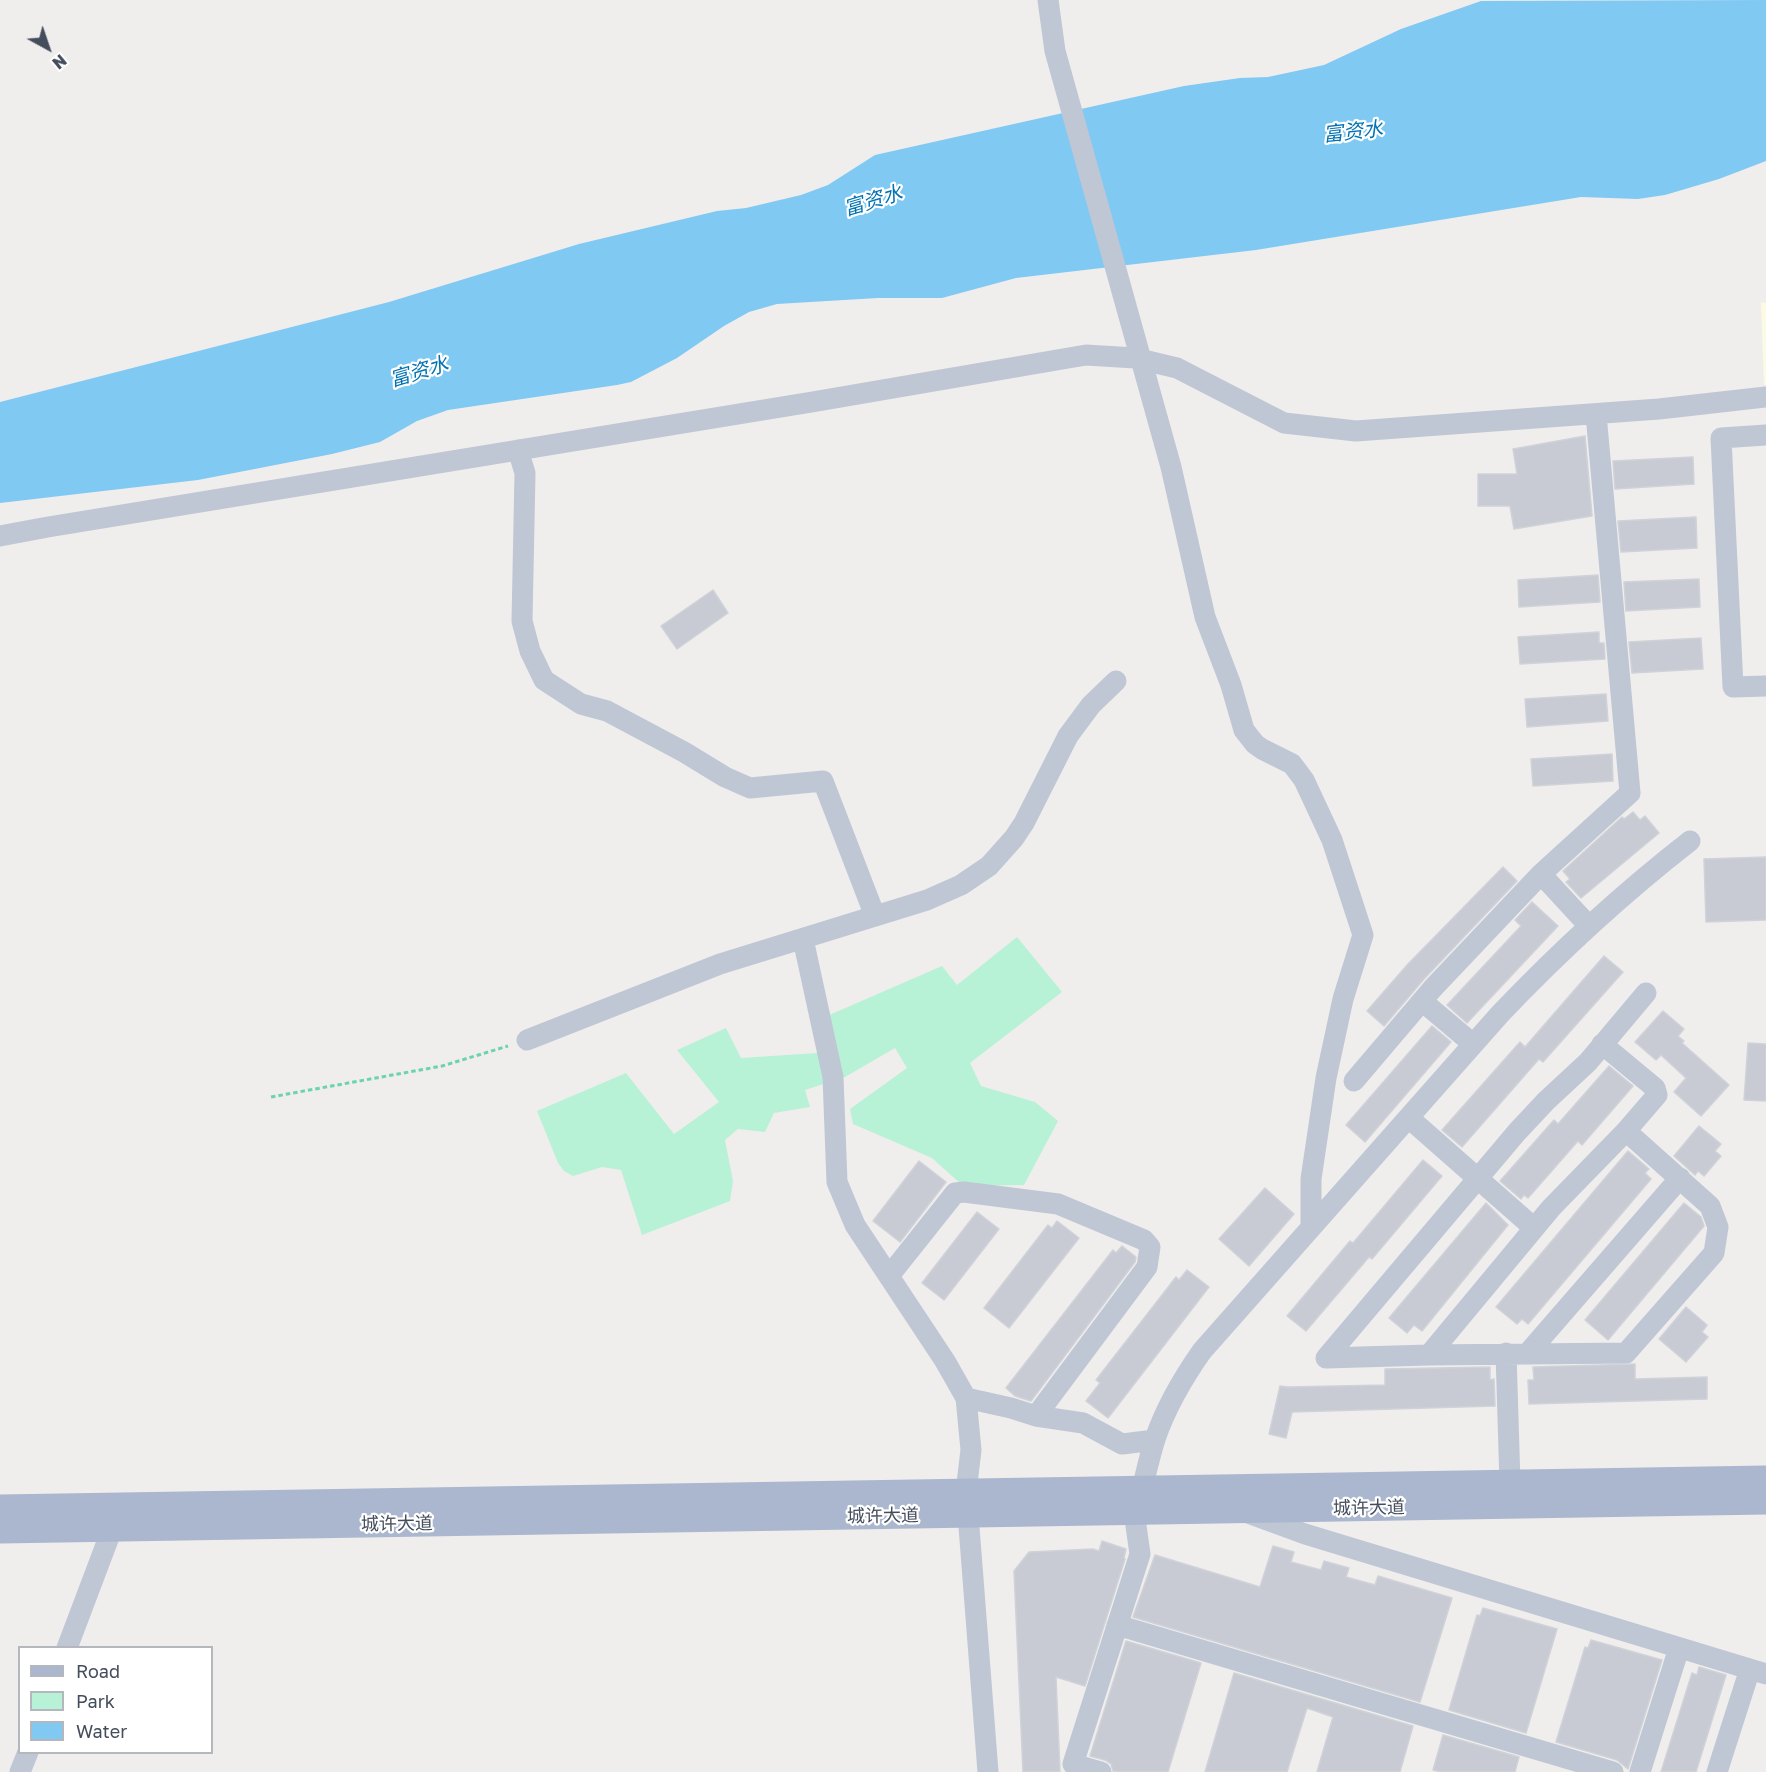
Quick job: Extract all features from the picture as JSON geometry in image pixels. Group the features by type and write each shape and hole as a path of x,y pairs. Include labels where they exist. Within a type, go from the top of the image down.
{"main road":[{"name":"城许大道","path":"0,1508 1138,1501 1510,1484 1766,1479"},
{"name":"城许大道","path":"1138,1501 1239,1510 1766,1501"},
{"name":"城许大道","path":"0,1530 112,1529 967,1503"}],"street":[{"path":"1048,0 1055,51 1171,467 1205,617 1231,685 1244,730 1262,749 1292,764 1304,780 1332,840 1363,935 1343,999 1326,1078 1311,1179 1311,1228"},
{"path":"0,536 1086,355 1141,360 1177,368 1284,423 1310,428 1356,431 1659,410 1766,397"},
{"path":"1354,1081 1422,1001 1541,874 1630,793 1596,414"},
{"path":"1766,435 1721,438 1732,687 1766,686"},
{"path":"518,450 525,473 522,621 530,651 544,680 582,704 607,711 684,752 725,777 750,788 823,781 875,916"},
{"path":"527,1040 720,964 927,900 976,876 1002,853 1024,823 1068,736 1091,705 1116,681"},
{"path":"1101,1772 1073,1764 1140,1554 1138,1501 1155,1440 1171,1401 1202,1351 1473,1044 1543,969 1588,925 1690,841"},
{"path":"1541,874 1588,925"},
{"path":"804,939 833,1077 837,1182 855,1225 945,1360 966,1398 971,1450 967,1503 988,1772"},
{"path":"1626,1131 1710,1206 1714,1213 1718,1233 1714,1252 1626,1353 1506,1353 1326,1358 1517,1132 1588,1062 1646,993"},
{"path":"1422,1001 1473,1044"},
{"path":"1429,1355 1551,1208 1626,1131 1657,1095 1655,1088 1602,1044"},
{"path":"1408,1118 1534,1228"},
{"path":"1528,1353 1680,1178"},
{"path":"889,1276 955,1192 1058,1204 1144,1240 1150,1247 1147,1267 1036,1416"},
{"path":"1506,1353 1510,1484"},
{"path":"966,1398 1036,1416 1083,1423 1122,1444 1155,1440"},
{"path":"1239,1510 1305,1534 1758,1671 1717,1772"},
{"path":"67,1646 112,1529"},
{"path":"1117,1625 1613,1772"},
{"path":"1640,1772 1679,1648"},
{"path":"20,1772 27,1754"}],"path":[{"path":"271,1097 442,1066 527,1040"}],"shaded area":[{"path":"1761,302 1766,303 1766,385 1764,385"}],"green space":[{"path":"1017,937 1062,992 970,1063 981,1086 1035,1102 1058,1121 1024,1185 963,1186 932,1158 853,1124 850,1109 907,1068 895,1048 845,1077 805,1090 810,1107 774,1113 765,1132 738,1129 725,1140 733,1181 730,1201 642,1235 621,1170 602,1167 573,1176 564,1171 558,1163 537,1111 626,1073 674,1134 719,1102 677,1050 726,1028 741,1058 817,1053 835,1047 827,1016 942,966 957,985"}],"water":[{"name":"富资水","path":"1766,0 1766,161 1719,179 1665,195 1638,199 1581,197 1256,250 1016,278 942,298 878,298 777,304 749,312 677,358 631,382 448,410 417,421 380,442 332,454 198,480 0,503 0,402 389,302 579,244 717,211 746,208 801,195 828,185 875,155 1184,86 1240,78 1268,77 1324,65 1401,29 1481,1"}],"building":[{"path":"1585,436 1592,516 1514,529 1510,506 1478,506 1478,474 1517,474 1513,449"},
{"path":"1693,457 1694,484 1615,489 1613,461"},
{"path":"1696,517 1697,548 1621,552 1618,521"},
{"path":"1598,575 1600,602 1519,607 1518,580"},
{"path":"1699,579 1700,607 1626,611 1624,582"},
{"path":"713,590 728,613 677,649 661,626"},
{"path":"1599,632 1599,643 1604,643 1605,659 1520,664 1518,637"},
{"path":"1701,638 1703,669 1632,673 1629,642"},
{"path":"1606,694 1608,721 1527,727 1525,699"},
{"path":"1612,754 1613,781 1533,786 1531,759"},
{"path":"1633,812 1640,820 1645,816 1659,833 1581,898 1566,882 1570,879 1563,871 1622,817 1624,819"},
{"path":"1766,857 1766,920 1706,922 1704,859"},
{"path":"1503,867 1517,881 1424,979 1384,1026 1367,1011 1408,964"},
{"path":"1532,902 1558,926 1467,1023 1447,1005 1521,926 1515,920"},
{"path":"1604,956 1623,972 1543,1062 1539,1059 1462,1147 1442,1130 1520,1042 1525,1047"},
{"path":"1663,1011 1684,1029 1678,1036 1684,1041 1682,1043 1729,1085 1701,1116 1674,1092 1686,1078 1661,1055 1656,1060 1635,1042"},
{"path":"1432,1026 1451,1042 1365,1142 1346,1125"},
{"path":"1748,1043 1766,1044 1766,1101 1744,1100"},
{"path":"1609,1066 1633,1086 1582,1145 1578,1141 1528,1198 1524,1195 1521,1199 1500,1181 1554,1120 1558,1124"},
{"path":"1699,1126 1721,1144 1715,1151 1721,1156 1704,1176 1698,1171 1695,1175 1674,1156"},
{"path":"1628,1151 1649,1169 1645,1173 1651,1179 1528,1324 1522,1319 1517,1324 1496,1307"},
{"path":"1423,1160 1442,1176 1372,1259 1369,1257 1306,1331 1287,1316"},
{"path":"919,1161 946,1182 900,1242 873,1221"},
{"path":"1265,1188 1294,1214 1249,1266 1219,1239"},
{"path":"1486,1203 1508,1225 1422,1331 1414,1325 1407,1333 1389,1318"},
{"path":"1684,1203 1701,1217 1704,1226 1608,1340 1585,1320"},
{"path":"977,1212 999,1229 944,1300 922,1283"},
{"path":"1057,1221 1079,1238 1009,1328 984,1308 1048,1225 1052,1228"},
{"path":"1122,1246 1136,1257 1135,1262 1031,1401 1015,1396 1006,1388 1113,1250 1116,1253"},
{"path":"1187,1270 1209,1287 1108,1418 1086,1401 1100,1383 1096,1380 1176,1277 1179,1280"},
{"path":"1686,1307 1707,1325 1702,1332 1708,1337 1686,1362 1659,1339"},
{"path":"1635,1364 1635,1379 1707,1377 1707,1399 1529,1404 1528,1380 1534,1380 1533,1367"},
{"path":"1490,1367 1490,1380 1494,1379 1495,1406 1292,1412 1286,1438 1269,1434 1280,1386 1385,1385 1385,1369"},
{"path":"1102,1541 1126,1549 1125,1559 1085,1686 1056,1677 1060,1772 1023,1772 1014,1571 1029,1552 1093,1549 1099,1551"},
{"path":"1273,1546 1294,1552 1291,1562 1321,1570 1324,1561 1349,1568 1346,1577 1375,1585 1378,1576 1452,1598 1420,1702 1133,1617 1155,1555 1260,1587"},
{"path":"1483,1608 1557,1629 1526,1733 1449,1710 1477,1615 1480,1616"},
{"path":"1591,1640 1662,1660 1628,1769 1617,1760 1556,1742 1585,1647 1588,1648"},
{"path":"1126,1641 1201,1663 1168,1772 1113,1771 1111,1764 1105,1760 1090,1756"},
{"path":"1699,1667 1726,1675 1696,1772 1661,1772 1692,1673 1697,1675"},
{"path":"1234,1673 1413,1726 1400,1772 1317,1772 1333,1717 1307,1708 1287,1772 1205,1772"},
{"path":"1443,1735 1519,1757 1515,1772 1441,1772 1433,1770"}]}
